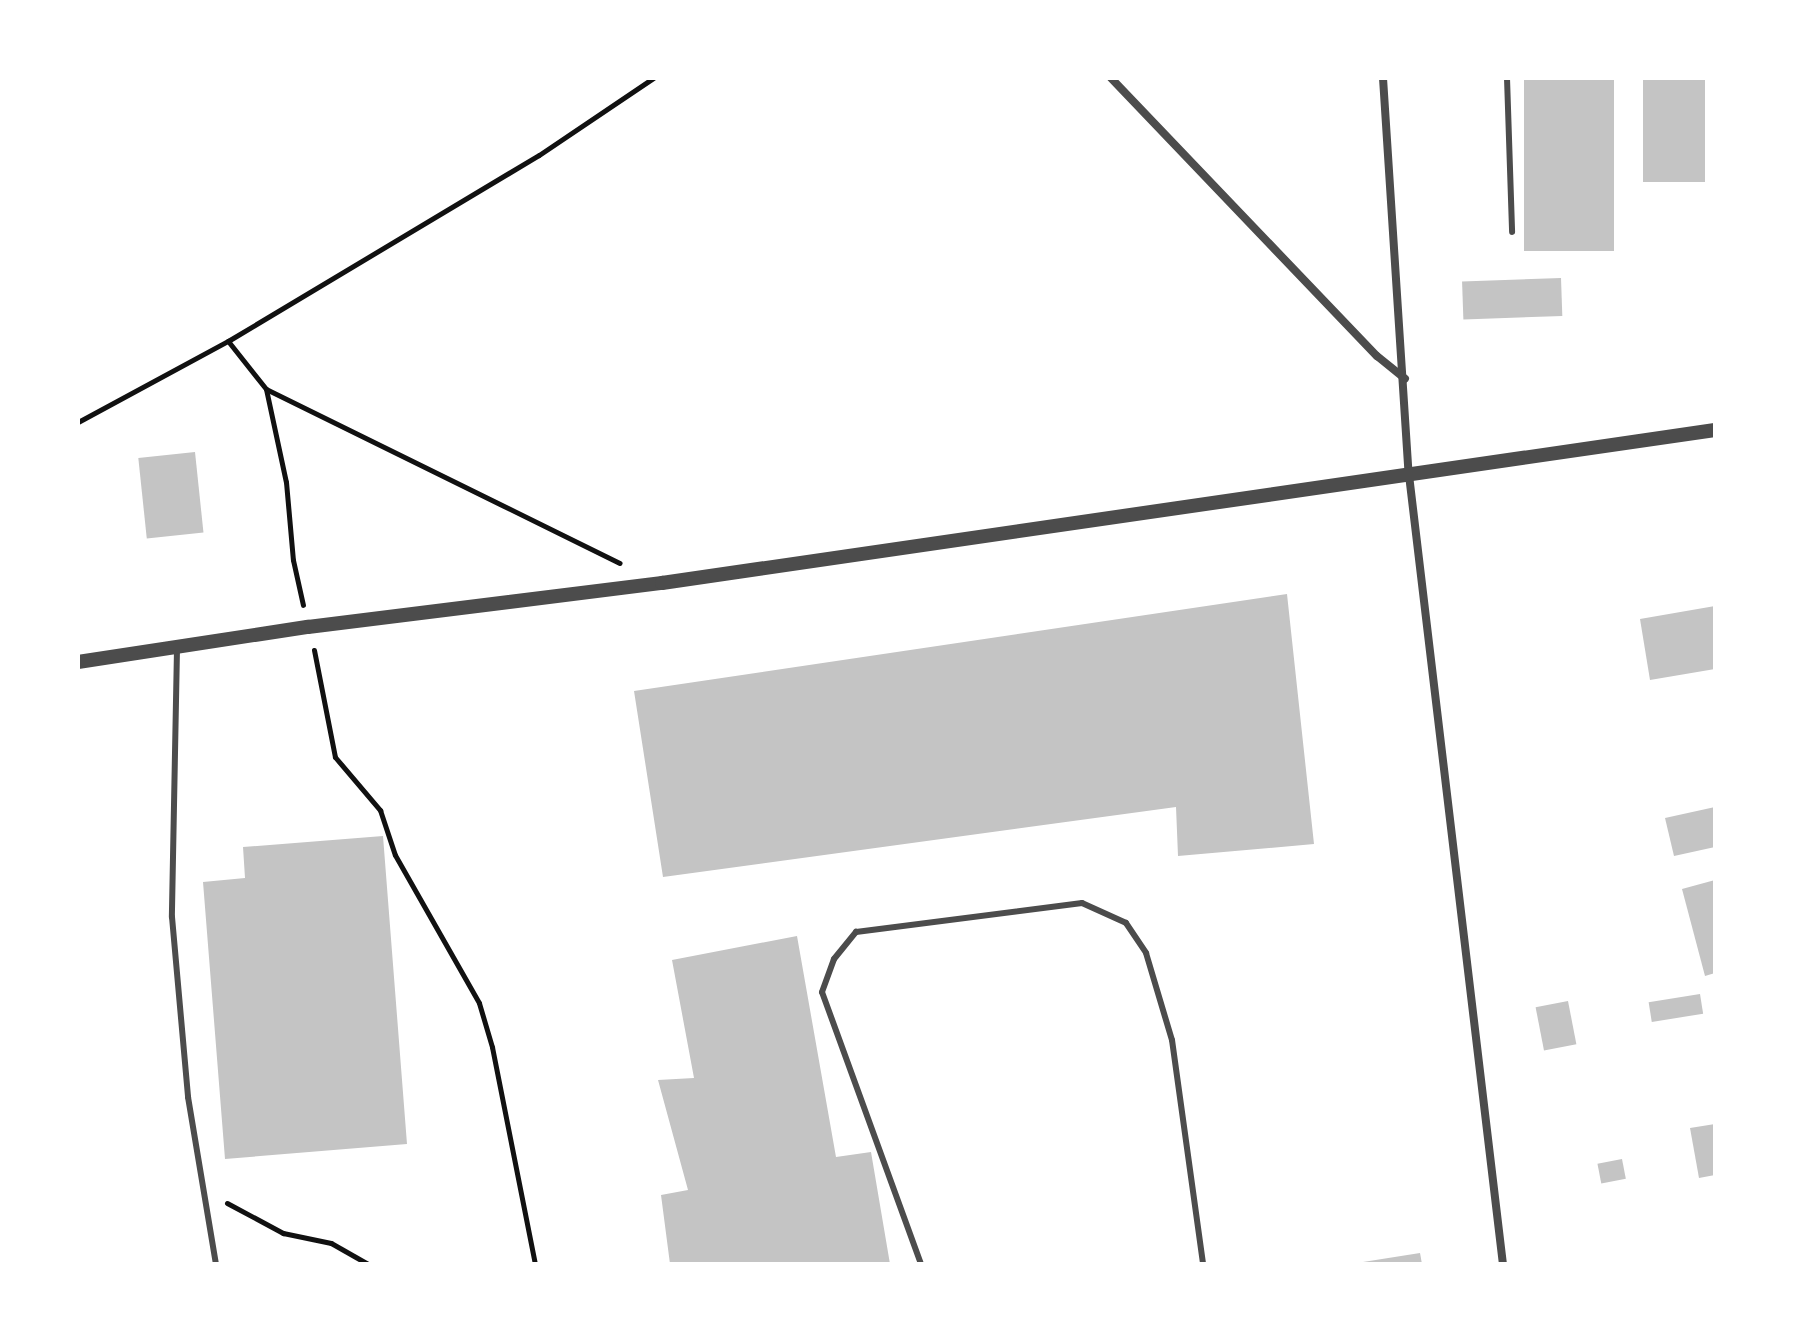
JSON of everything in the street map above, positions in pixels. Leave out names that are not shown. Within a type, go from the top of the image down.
[{"type":"street","points":[[1111,78],[1377,356],[1405,379]]},
{"type":"street","points":[[1383,78],[1409,475],[1503,1264]]},
{"type":"street","points":[[78,662],[308,627],[662,583],[1715,430]]},
{"type":"lane","points":[[1507,78],[1512,232]]},
{"type":"lane","points":[[177,645],[172,917],[188,1097],[216,1264]]},
{"type":"lane","points":[[921,1264],[822,992],[834,959],[856,932],[1082,903],[1126,923],[1146,953],[1172,1040],[1203,1264]]},
{"type":"path","points":[[78,422],[228,341],[539,155],[653,78]]},
{"type":"path","points":[[228,341],[266,389],[662,583]]},
{"type":"path","points":[[266,389],[286,482],[293,560],[325,693],[335,757],[380,810],[395,855],[479,1003],[492,1047],[535,1264]]},
{"type":"path","points":[[204,1191],[283,1233],[331,1243],[368,1264]]},
{"type":"building","points":[[1524,78],[1614,78],[1614,251],[1524,251]]},
{"type":"building","points":[[1643,78],[1705,78],[1705,182],[1643,182]]},
{"type":"building","points":[[1561,278],[1562,316],[1463,319],[1462,281]]},
{"type":"building","points":[[195,452],[203,533],[147,539],[138,458]]},
{"type":"building","points":[[1287,594],[1314,844],[1178,856],[1176,807],[663,877],[634,691]]},
{"type":"building","points":[[1715,606],[1715,669],[1650,680],[1640,619]]},
{"type":"building","points":[[1715,807],[1715,847],[1674,856],[1665,818]]},
{"type":"building","points":[[383,836],[407,1144],[225,1159],[203,882],[245,878],[243,847]]},
{"type":"building","points":[[1715,880],[1715,973],[1705,976],[1682,889]]},
{"type":"building","points":[[797,936],[836,1157],[871,1152],[890,1264],[670,1264],[661,1195],[688,1190],[658,1080],[694,1078],[672,960]]},
{"type":"building","points":[[1700,994],[1703,1014],[1652,1022],[1649,1002]]},
{"type":"building","points":[[1568,1001],[1576,1044],[1544,1050],[1536,1007]]},
{"type":"building","points":[[1715,1124],[1715,1175],[1699,1178],[1690,1128]]},
{"type":"building","points":[[1622,1159],[1626,1179],[1601,1183],[1597,1164]]},
{"type":"building","points":[[1420,1253],[1422,1264],[1363,1264],[1363,1262]]}]
